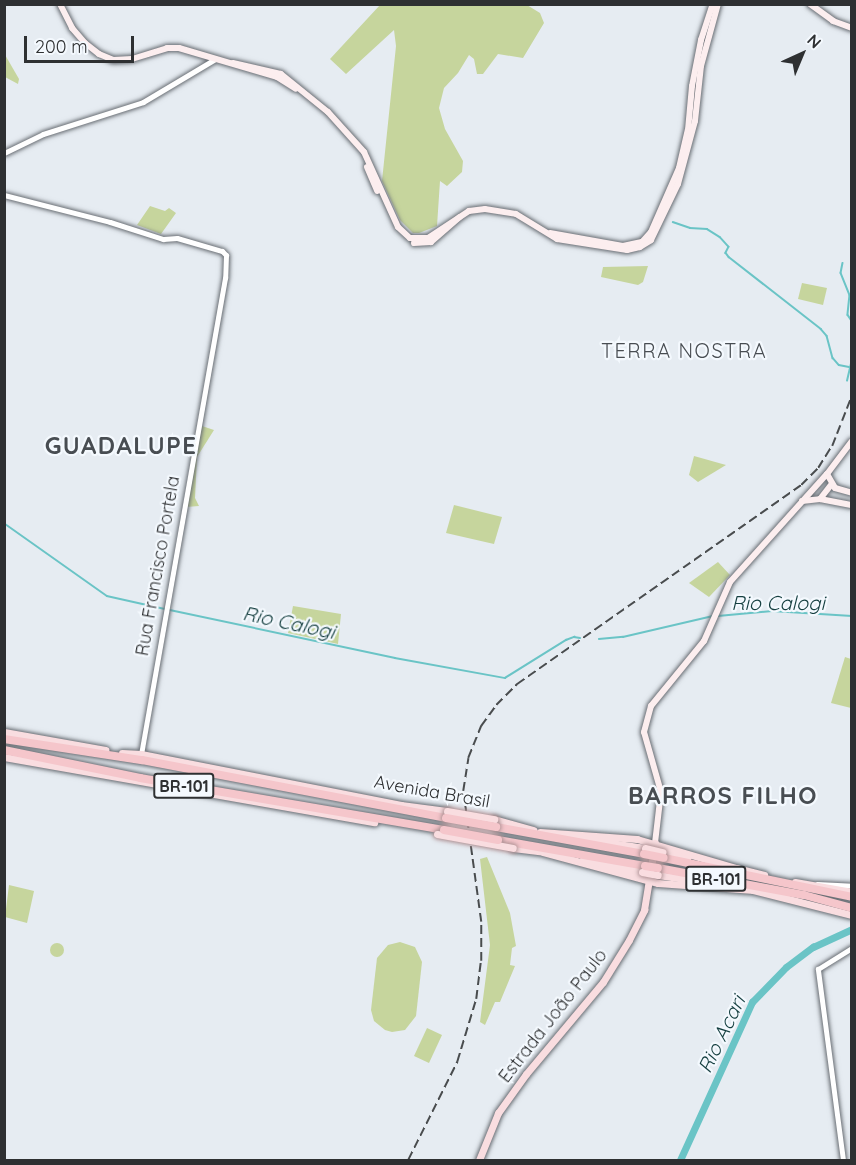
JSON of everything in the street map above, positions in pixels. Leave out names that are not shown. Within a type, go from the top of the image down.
[{"type":"highway","name":"Avenida Brasil","points":[[4,739],[142,760],[355,801],[495,823],[664,855],[852,897]]},
{"type":"highway","name":"Avenida Brasil","points":[[4,750],[440,832],[498,840],[658,872],[804,895],[852,908]]},
{"type":"main road","points":[[60,4],[72,28],[85,43],[99,54],[113,60],[132,59],[172,47],[277,72],[313,98],[360,147],[398,227],[414,239],[428,238],[461,215],[476,209],[508,212],[543,232],[627,250],[647,244],[674,196],[693,132],[701,66],[718,4]]},
{"type":"main road","points":[[603,245],[627,246],[644,241],[654,228],[669,195],[688,130],[697,64],[705,24],[713,4]]},
{"type":"main road","points":[[810,4],[833,21],[852,28]]},
{"type":"main road","name":"Estrada João Paulo","points":[[479,1161],[490,1129],[502,1106],[612,970],[642,917],[656,843],[661,792],[645,739],[646,718],[655,699],[699,648],[735,575],[827,474],[852,441]]},
{"type":"main road","points":[[827,474],[831,485],[852,493]]},
{"type":"main road","points":[[817,485],[820,499]]},
{"type":"main road","points":[[820,499],[831,485]]},
{"type":"main road","points":[[802,501],[820,499],[852,505]]},
{"type":"main road","name":"Avenida Brasil","points":[[4,732],[125,754],[141,753],[446,814]]},
{"type":"main road","name":"Avenida Brasil","points":[[4,757],[324,814],[440,832],[513,849],[643,869]]},
{"type":"main road","points":[[310,787],[355,801]]},
{"type":"main road","points":[[324,814],[364,816]]},
{"type":"main road","name":"Avenida Brasil","points":[[495,823],[644,851]]},
{"type":"main road","points":[[539,832],[620,837],[656,843],[740,869]]},
{"type":"main road","points":[[543,852],[650,882],[754,890]]},
{"type":"main road","name":"Avenida Brasil","points":[[664,855],[852,892]]},
{"type":"main road","name":"Avenida Brasil","points":[[658,872],[754,890],[852,915]]},
{"type":"street","points":[[4,153],[43,134],[143,102],[216,58]]},
{"type":"street","name":"Rua Francisco Portela","points":[[4,195],[110,222],[163,239],[177,238],[222,251],[227,259],[141,753]]},
{"type":"street","points":[[814,885],[852,886]]},
{"type":"street","points":[[843,1161],[818,969],[852,948]]},
{"type":"green space","points":[[380,5],[527,5],[540,13],[544,23],[523,58],[498,54],[483,74],[477,74],[474,59],[469,55],[458,73],[444,88],[439,108],[445,129],[463,161],[462,172],[447,186],[440,181],[437,226],[419,233],[413,233],[400,220],[382,181],[396,46],[394,30],[346,74],[330,59]]},
{"type":"green space","points":[[4,53],[19,79],[18,84],[5,77]]},
{"type":"green space","points":[[150,206],[165,211],[169,208],[176,213],[161,234],[137,225]]},
{"type":"green space","points":[[648,266],[643,282],[638,285],[601,277],[603,267]]},
{"type":"green space","points":[[802,283],[827,288],[823,305],[798,299]]},
{"type":"green space","points":[[199,425],[214,430],[197,457],[195,498],[199,506],[186,507]]},
{"type":"green space","points":[[694,456],[726,465],[698,482],[689,475]]},
{"type":"green space","points":[[454,505],[502,517],[494,544],[446,533]]},
{"type":"green space","points":[[718,562],[730,575],[709,597],[689,583]]},
{"type":"green space","points":[[293,606],[341,614],[338,644],[288,633]]},
{"type":"green space","points":[[845,657],[851,659],[851,708],[831,703]]},
{"type":"green space","points":[[487,857],[510,913],[516,946],[512,948],[510,965],[515,966],[500,1002],[495,1002],[485,1025],[480,1022],[490,945],[480,859]]},
{"type":"green space","points":[[9,885],[34,891],[27,923],[5,917]]},
{"type":"green space","points":[[400,942],[415,947],[422,962],[416,1016],[405,1030],[392,1032],[385,1030],[374,1021],[371,1010],[377,958],[388,945]]},
{"type":"green space","points":[[54,943],[60,943],[64,950],[60,957],[54,957],[50,953],[50,947]]},
{"type":"green space","points":[[427,1028],[442,1035],[429,1063],[414,1056]]},
{"type":"waterway","points":[[673,222],[690,228],[707,229],[720,237],[729,247],[726,253],[729,257],[821,329],[827,336],[833,358],[839,365],[849,367]]},
{"type":"waterway","points":[[843,263],[841,273],[850,295],[848,315],[852,321]]},
{"type":"waterway","points":[[847,381],[852,359]]},
{"type":"waterway","name":"Rio Calogi","points":[[4,523],[107,596],[165,609]]},
{"type":"waterway","name":"Rio Calogi","points":[[170,610],[395,658],[505,678],[566,640],[574,637],[580,638]]},
{"type":"waterway","name":"Rio Calogi","points":[[718,616],[772,611],[852,616]]},
{"type":"waterway","name":"Rio Calogi","points":[[599,639],[623,637],[713,616]]},
{"type":"waterway","name":"Rio Acari","points":[[680,1160],[752,1002],[786,967],[813,947],[852,929]]},
{"type":"railway","points":[[408,1160],[457,1062],[476,999],[481,961],[481,922],[463,791],[468,758],[481,726],[496,705],[517,684],[801,485],[818,468],[832,446],[852,395]]},
{"type":"district","name":"TERRA NOSTRA","points":[[684,350]]},
{"type":"district","name":"GUADALUPE","points":[[121,446]]},
{"type":"district","name":"BARROS FILHO","points":[[723,796]]}]
